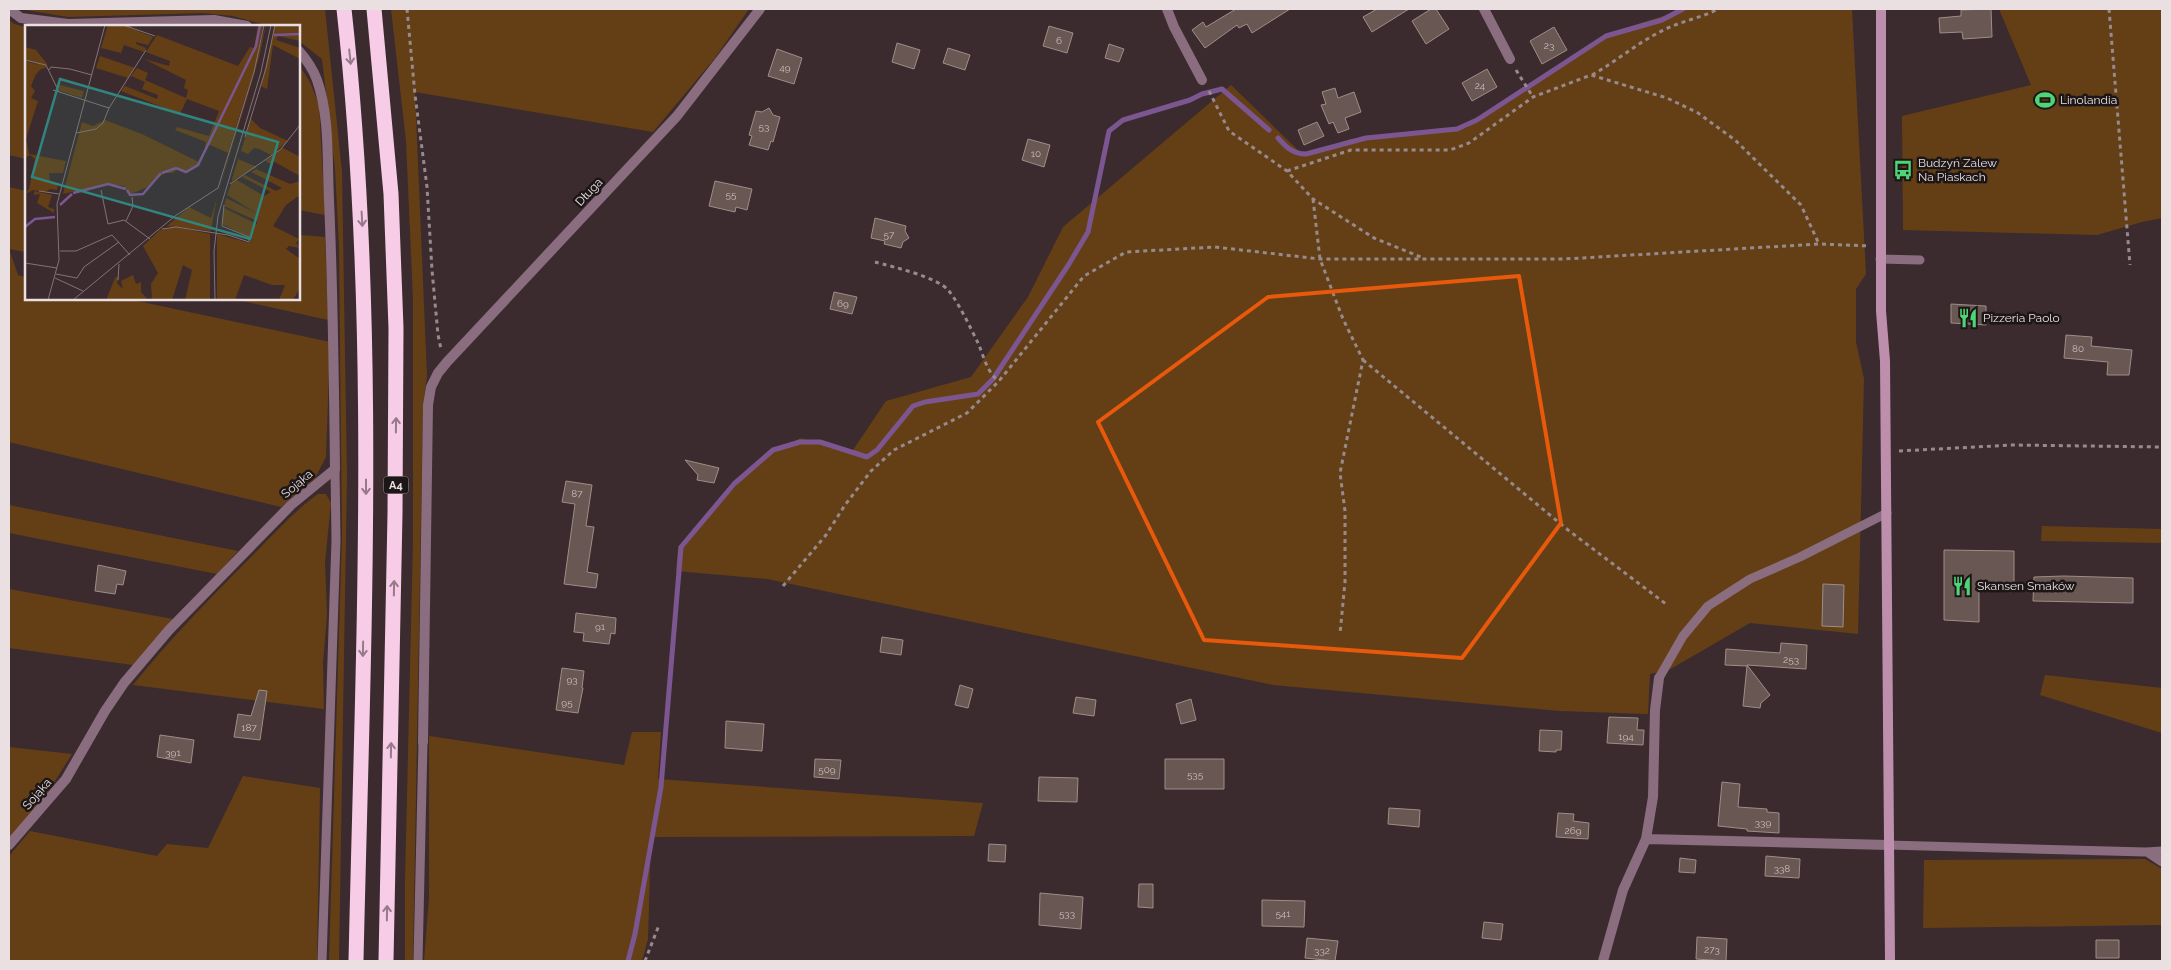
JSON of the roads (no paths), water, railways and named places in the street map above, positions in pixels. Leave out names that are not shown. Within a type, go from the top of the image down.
[{"type":"highway","name":"A4","points":[[344,9],[356,127],[360,192],[366,415],[356,961]]},
{"type":"highway","name":"A4","points":[[374,9],[391,194],[396,337],[395,524],[386,961]]},
{"type":"main road","points":[[1881,9],[1880,259],[1881,310],[1885,353],[1890,961]]},
{"type":"street","points":[[9,9],[21,18],[68,24],[214,20],[242,25]]},
{"type":"street","name":"Długa","points":[[422,742],[427,442],[431,387],[447,362],[677,116],[760,9]]},
{"type":"street","points":[[1167,9],[1174,27],[1202,80]]},
{"type":"street","points":[[1484,9],[1510,59]]},
{"type":"street","points":[[300,52],[308,61],[317,78],[322,99],[326,138],[333,291],[335,469]]},
{"type":"street","name":"Sojąka","points":[[9,845],[66,779],[114,697],[169,630],[291,505],[335,469]]},
{"type":"street","points":[[1603,961],[1623,890],[1646,839],[1652,797],[1655,710],[1659,678]]},
{"type":"street","points":[[1646,839],[1888,846]]},
{"type":"lane","points":[[1880,259],[1920,260]]},
{"type":"lane","points":[[322,961],[336,540],[335,469]]},
{"type":"lane","points":[[1659,678],[1683,636],[1708,606],[1750,579],[1800,557],[1887,513]]},
{"type":"lane","points":[[418,961],[422,742]]},
{"type":"lane","points":[[1888,846],[2146,852],[2162,850]]},
{"type":"lane","points":[[2146,852],[2162,862]]},
{"type":"waterway","points":[[1278,138],[1290,149],[1297,153],[1306,154],[1366,138],[1457,129],[1477,120],[1606,36],[1662,20],[1683,9]]},
{"type":"waterway","points":[[995,376],[1088,232],[1109,131],[1123,120],[1222,89],[1269,130]]},
{"type":"waterway","points":[[628,961],[635,934],[661,787],[681,547],[734,484],[773,450],[800,442],[820,442],[867,457],[877,450],[913,406],[925,402],[978,394],[993,379]]},
{"type":"place","name":"Linolandia","points":[[2045,100]]},
{"type":"place","name":"Budzyń Zalew Na Piaskach","points":[[1903,170]]},
{"type":"place","name":"Pizzeria Paolo","points":[[1968,318]]},
{"type":"place","name":"Skansen Smaków","points":[[1962,586]]}]
